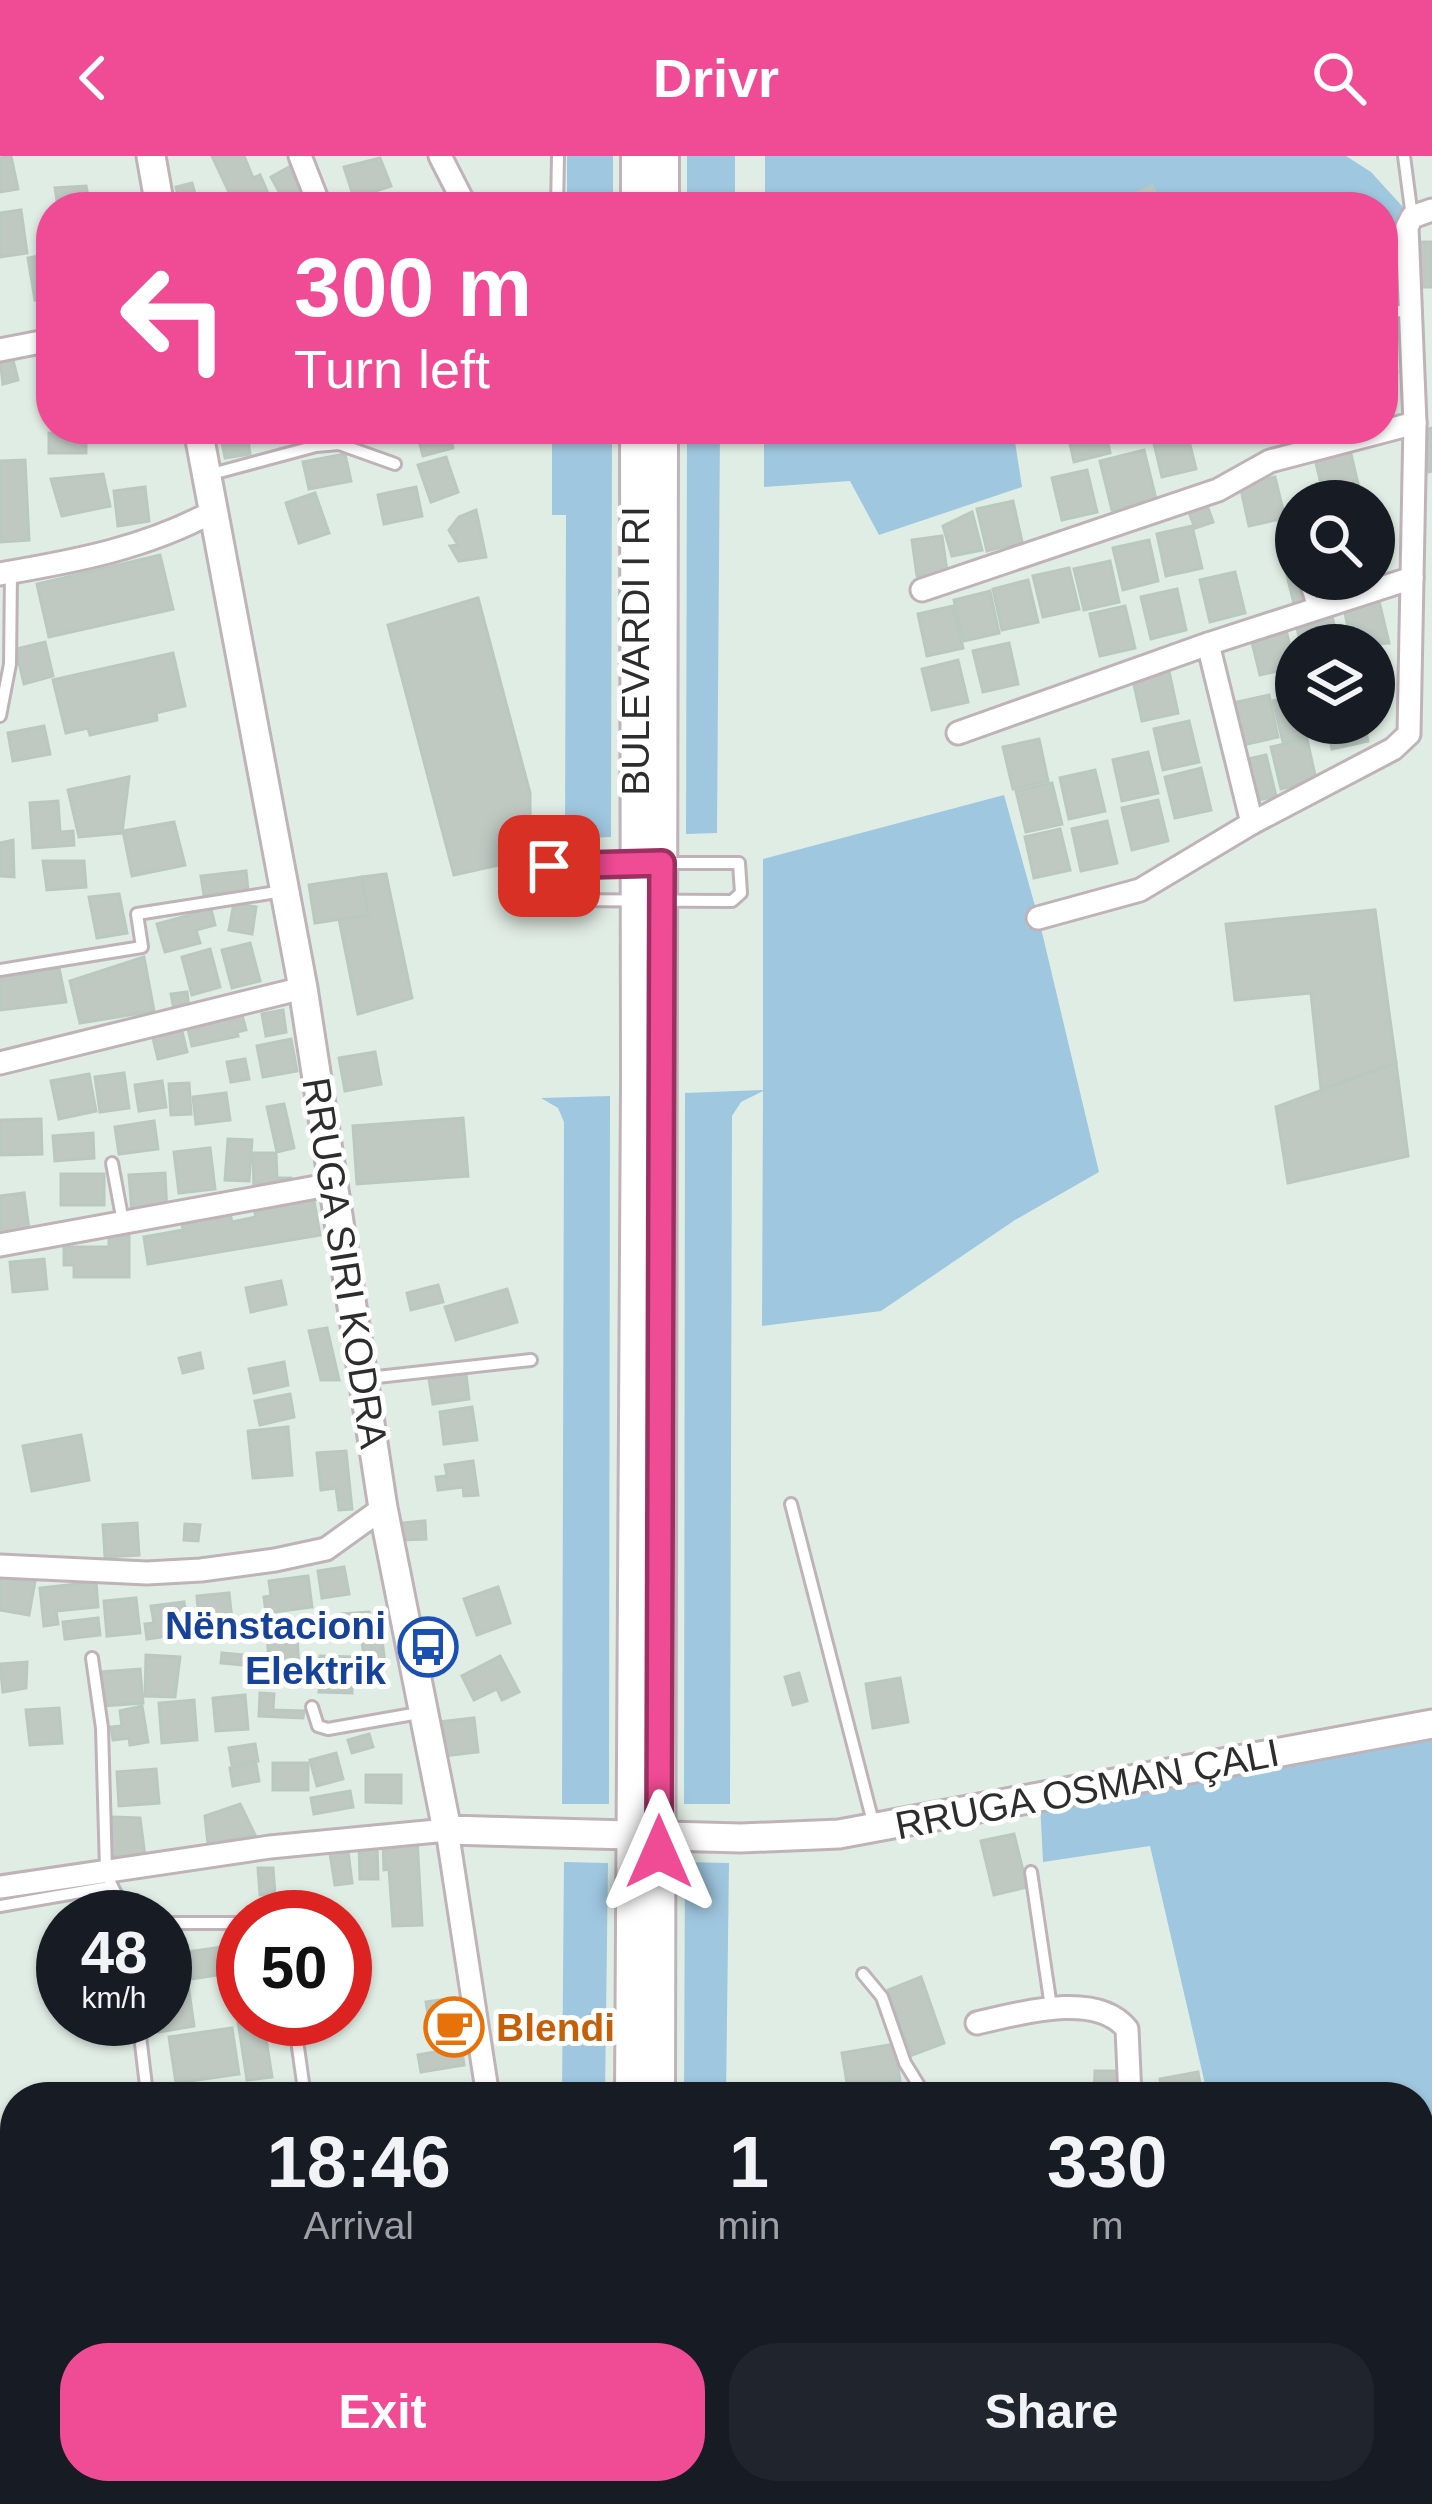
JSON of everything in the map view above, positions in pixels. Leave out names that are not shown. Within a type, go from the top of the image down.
[{"type":"main road","points":[[637,156],[637,192]]},
{"type":"main road","points":[[663,156],[663,192]]},
{"type":"main road","name":"BULEVARDI I RI","points":[[632,2082],[645,1835],[648,901],[636,444]]},
{"type":"main road","name":"BULEVARDI I RI","points":[[648,863],[662,444]]},
{"type":"main road","name":"BULEVARDI I RI","points":[[645,1835],[657,2082]]},
{"type":"street","points":[[151,156],[157,192]]},
{"type":"street","points":[[300,156],[314,192]]},
{"type":"street","points":[[440,156],[458,192]]},
{"type":"street","points":[[1038,918],[1140,890],[1252,823],[1393,749],[1409,734],[1420,410],[1407,227],[1422,213]]},
{"type":"street","points":[[0,350],[36,343]]},
{"type":"street","name":"RRUGA SIRI KODRA","points":[[202,444],[303,988],[382,1508],[446,1830],[486,2082]]},
{"type":"street","points":[[922,590],[1218,490],[1270,461],[1320,444]]},
{"type":"street","points":[[5,573],[143,544],[214,511]]},
{"type":"street","points":[[958,733],[1412,578]]},
{"type":"street","points":[[1208,644],[1252,823]]},
{"type":"street","points":[[0,1064],[303,988]]},
{"type":"street","points":[[0,1245],[333,1184]]},
{"type":"street","points":[[0,1566],[147,1573],[275,1560],[326,1549],[382,1508]]},
{"type":"street","name":"RRUGA OSMAN ÇALI","points":[[446,1830],[741,1838],[875,1828],[1432,1724]]},
{"type":"street","points":[[0,1887],[108,1878],[352,1838],[446,1830]]},
{"type":"street","points":[[977,2023],[1051,2007],[1089,2011],[1120,2021],[1127,2029],[1129,2082]]},
{"type":"lane","points":[[557,192],[558,156]]},
{"type":"lane","points":[[1403,156],[1422,213]]},
{"type":"lane","points":[[1398,311],[1413,309]]},
{"type":"lane","points":[[207,475],[316,446],[358,448],[395,464]]},
{"type":"lane","points":[[0,716],[10,664],[5,573]]},
{"type":"lane","points":[[1311,600],[1314,608]]},
{"type":"lane","points":[[554,863],[739,863],[742,867],[741,893],[732,902],[648,901],[550,900],[546,872],[554,863]]},
{"type":"lane","points":[[0,970],[142,947],[137,914],[286,890]]},
{"type":"lane","points":[[112,1163],[122,1222]]},
{"type":"lane","points":[[362,1378],[531,1360]]},
{"type":"lane","points":[[791,1504],[875,1828]]},
{"type":"lane","points":[[92,1658],[102,1728],[108,1878],[115,1890]]},
{"type":"lane","points":[[312,1707],[318,1726],[328,1729],[423,1713]]},
{"type":"lane","points":[[1030,1872],[1051,2007]]},
{"type":"lane","points":[[0,1906],[108,1878]]},
{"type":"lane","points":[[863,1974],[882,1997],[917,2082]]},
{"type":"lane","points":[[141,2046],[146,2082]]},
{"type":"lane","points":[[298,2046],[303,2082]]},
{"type":"shaded area","points":[[567,156],[613,156],[613,192],[567,192]]},
{"type":"shaded area","points":[[687,156],[735,156],[735,192],[687,192]]},
{"type":"shaded area","points":[[765,156],[1346,156],[1371,172],[1389,192],[765,192]]},
{"type":"shaded area","points":[[1398,202],[1412,217],[1413,309],[1398,311]]},
{"type":"shaded area","points":[[552,444],[612,444],[611,837],[565,839],[566,515],[552,515]]},
{"type":"shaded area","points":[[687,444],[720,444],[717,833],[686,834]]},
{"type":"shaded area","points":[[764,444],[1015,444],[1022,487],[879,535],[850,481],[764,487]]},
{"type":"shaded area","points":[[1004,795],[1099,1172],[1015,1220],[881,1311],[762,1326],[763,1091],[741,1102],[732,1116],[730,1804],[684,1804],[685,1093],[763,1090],[763,859]]},
{"type":"shaded area","points":[[610,1096],[609,1804],[562,1804],[564,1122],[558,1108],[541,1098]]},
{"type":"shaded area","points":[[1432,1724],[1432,2082],[1205,2082],[1150,1846],[1043,1862],[1040,1802]]},
{"type":"shaded area","points":[[564,1862],[608,1863],[605,2082],[562,2082]]},
{"type":"shaded area","points":[[685,1862],[729,1863],[726,2082],[684,2082]]},
{"type":"building","points":[[11,156],[18,189],[0,192],[0,158]]},
{"type":"building","points":[[212,156],[244,156],[253,178],[260,175],[267,191],[229,192]]},
{"type":"building","points":[[380,158],[391,186],[352,192],[344,167]]},
{"type":"building","points":[[289,167],[303,192],[279,192],[271,177]]},
{"type":"building","points":[[192,183],[194,192],[177,192],[176,187]]},
{"type":"building","points":[[86,186],[87,192],[56,192],[55,188]]},
{"type":"building","points":[[21,210],[27,253],[0,257],[0,213]]},
{"type":"building","points":[[1413,242],[1432,242],[1432,287],[1413,287]]},
{"type":"building","points":[[36,257],[35,300],[28,258]]},
{"type":"building","points":[[12,356],[18,380],[3,384],[0,359]]},
{"type":"building","points":[[1432,428],[1432,471],[1429,472],[1419,431]]},
{"type":"building","points":[[49,444],[86,444],[86,453],[49,453]]},
{"type":"building","points":[[222,444],[249,444],[250,454],[225,458]]},
{"type":"building","points":[[420,444],[452,444],[453,448],[423,456]]},
{"type":"building","points":[[1070,444],[1108,444],[1110,453],[1074,462]]},
{"type":"building","points":[[1154,444],[1190,444],[1196,469],[1162,477]]},
{"type":"building","points":[[1144,450],[1156,499],[1112,510],[1100,461]]},
{"type":"building","points":[[1350,450],[1357,480],[1320,480],[1315,459]]},
{"type":"building","points":[[345,454],[351,481],[309,489],[303,462]]},
{"type":"building","points":[[446,457],[458,492],[431,502],[418,465]]},
{"type":"building","points":[[25,460],[29,540],[0,542],[0,461]]},
{"type":"building","points":[[1087,470],[1097,512],[1062,520],[1052,478]]},
{"type":"building","points":[[103,474],[110,506],[62,516],[51,479]]},
{"type":"building","points":[[1275,477],[1275,520],[1249,526],[1240,485]]},
{"type":"building","points":[[145,487],[149,521],[118,526],[114,491]]},
{"type":"building","points":[[416,487],[422,516],[384,524],[378,495]]},
{"type":"building","points":[[315,493],[329,533],[299,543],[286,503]]},
{"type":"building","points":[[1205,500],[1213,522],[1195,528],[1187,507]]},
{"type":"building","points":[[1013,501],[1022,542],[987,551],[977,509]]},
{"type":"building","points":[[476,510],[486,557],[459,561],[450,546],[458,545],[449,530],[459,517]]},
{"type":"building","points":[[972,512],[982,550],[952,556],[943,526]]},
{"type":"building","points":[[1192,526],[1202,568],[1166,576],[1157,534]]},
{"type":"building","points":[[942,536],[947,572],[917,576],[912,540]]},
{"type":"building","points":[[1149,540],[1158,581],[1123,590],[1113,548]]},
{"type":"building","points":[[160,555],[173,609],[49,637],[37,584]]},
{"type":"building","points":[[1110,561],[1119,602],[1084,610],[1074,569]]},
{"type":"building","points":[[1069,568],[1079,609],[1043,617],[1033,576]]},
{"type":"building","points":[[1235,572],[1245,613],[1210,622],[1200,580]]},
{"type":"building","points":[[1028,580],[1038,622],[1002,630],[993,589]]},
{"type":"building","points":[[1177,589],[1186,630],[1151,639],[1141,597]]},
{"type":"building","points":[[990,591],[999,633],[964,641],[954,600]]},
{"type":"building","points":[[478,598],[530,793],[530,858],[454,875],[388,625]]},
{"type":"building","points":[[1293,600],[1331,600],[1295,608]]},
{"type":"building","points":[[1379,601],[1384,624],[1347,624],[1344,609]]},
{"type":"building","points":[[953,606],[963,648],[927,656],[918,614]]},
{"type":"building","points":[[1125,606],[1135,648],[1100,656],[1090,614]]},
{"type":"building","points":[[1332,616],[1334,624],[1296,624]]},
{"type":"building","points":[[1275,628],[1275,672],[1260,675],[1250,634]]},
{"type":"building","points":[[45,642],[53,676],[24,684],[16,649]]},
{"type":"building","points":[[1009,643],[1018,684],[983,692],[973,651]]},
{"type":"building","points":[[173,653],[185,706],[156,713],[157,720],[90,735],[88,728],[66,733],[53,680]]},
{"type":"building","points":[[958,660],[968,702],[932,710],[922,669]]},
{"type":"building","points":[[1169,671],[1178,713],[1142,721],[1133,680]]},
{"type":"building","points":[[1269,695],[1275,738],[1243,745],[1233,703]]},
{"type":"building","points":[[1189,721],[1199,762],[1163,770],[1154,729]]},
{"type":"building","points":[[44,726],[50,754],[13,761],[8,733]]},
{"type":"building","points":[[1039,739],[1048,781],[1013,789],[1003,747]]},
{"type":"building","points":[[1308,744],[1316,780],[1281,789],[1271,747]]},
{"type":"building","points":[[1148,752],[1158,793],[1122,801],[1113,760]]},
{"type":"building","points":[[1266,755],[1276,796],[1240,804],[1230,763]]},
{"type":"building","points":[[1201,768],[1211,810],[1175,818],[1165,777]]},
{"type":"building","points":[[1095,770],[1105,811],[1069,819],[1060,778]]},
{"type":"building","points":[[129,777],[122,833],[79,837],[68,790]]},
{"type":"building","points":[[1052,783],[1062,824],[1026,832],[1016,791]]},
{"type":"building","points":[[1158,800],[1168,841],[1132,850],[1122,808]]},
{"type":"building","points":[[58,801],[60,832],[73,831],[74,845],[33,848],[30,803]]},
{"type":"building","points":[[1107,821],[1117,863],[1081,871],[1072,829]]},
{"type":"building","points":[[174,822],[185,865],[132,876],[123,831]]},
{"type":"building","points":[[1060,829],[1070,870],[1034,878],[1025,837]]},
{"type":"building","points":[[13,840],[14,877],[0,876],[0,843]]},
{"type":"building","points":[[43,861],[84,861],[86,887],[47,890]]},
{"type":"building","points":[[246,871],[248,890],[204,895],[201,876]]},
{"type":"building","points":[[386,874],[412,998],[358,1014],[339,919],[368,915],[362,877]]},
{"type":"building","points":[[362,877],[368,915],[315,923],[309,885]]},
{"type":"building","points":[[119,894],[127,933],[97,938],[89,897]]},
{"type":"building","points":[[234,903],[256,907],[252,934],[229,930]]},
{"type":"building","points":[[211,909],[215,925],[196,930],[200,943],[165,952],[157,924]]},
{"type":"building","points":[[1375,910],[1396,1063],[1321,1089],[1311,993],[1235,1000],[1226,924]]},
{"type":"building","points":[[250,943],[260,981],[232,988],[222,950]]},
{"type":"building","points":[[210,949],[220,987],[192,995],[182,957]]},
{"type":"building","points":[[144,957],[154,1011],[80,1023],[70,981]]},
{"type":"building","points":[[59,968],[66,1002],[0,1010],[0,977]]},
{"type":"building","points":[[187,992],[189,1008],[174,1010],[171,994]]},
{"type":"building","points":[[283,1010],[286,1032],[266,1036],[262,1014]]},
{"type":"building","points":[[230,1011],[232,1018],[242,1015],[246,1030],[192,1046],[186,1020]]},
{"type":"building","points":[[179,1019],[187,1052],[158,1059],[150,1026]]},
{"type":"building","points":[[291,1039],[297,1071],[263,1077],[257,1046]]},
{"type":"building","points":[[375,1052],[381,1084],[345,1091],[339,1058]]},
{"type":"building","points":[[245,1059],[249,1079],[231,1082],[227,1062]]},
{"type":"building","points":[[1396,1063],[1408,1156],[1288,1183],[1276,1107]]},
{"type":"building","points":[[124,1073],[129,1108],[100,1112],[95,1077]]},
{"type":"building","points":[[89,1074],[96,1111],[59,1119],[51,1081]]},
{"type":"building","points":[[162,1081],[166,1107],[139,1111],[135,1085]]},
{"type":"building","points":[[189,1083],[191,1114],[171,1115],[169,1084]]},
{"type":"building","points":[[226,1093],[230,1120],[196,1124],[193,1097]]},
{"type":"building","points":[[284,1104],[294,1148],[277,1152],[267,1107]]},
{"type":"building","points":[[463,1118],[468,1176],[357,1184],[353,1126]]},
{"type":"building","points":[[41,1119],[42,1154],[0,1155],[0,1120]]},
{"type":"building","points":[[154,1121],[158,1149],[119,1154],[115,1127]]},
{"type":"building","points":[[93,1133],[94,1158],[55,1161],[53,1136]]},
{"type":"building","points":[[228,1139],[252,1140],[249,1181],[225,1180]]},
{"type":"building","points":[[210,1148],[215,1189],[179,1193],[174,1152]]},
{"type":"building","points":[[253,1153],[276,1153],[277,1178],[291,1178],[291,1191],[254,1192]]},
{"type":"building","points":[[165,1173],[167,1212],[132,1214],[129,1175]]},
{"type":"building","points":[[61,1174],[104,1174],[104,1205],[61,1205]]},
{"type":"building","points":[[24,1193],[29,1229],[0,1234],[0,1196]]},
{"type":"building","points":[[313,1195],[320,1235],[148,1264],[144,1237],[183,1230],[181,1218],[229,1210],[232,1222],[256,1217],[253,1205]]},
{"type":"building","points":[[109,1236],[129,1236],[129,1277],[74,1277],[74,1265],[64,1265],[64,1247],[109,1247]]},
{"type":"building","points":[[44,1259],[47,1289],[13,1292],[10,1262]]},
{"type":"building","points":[[281,1281],[286,1304],[251,1312],[246,1288]]},
{"type":"building","points":[[438,1285],[443,1302],[411,1310],[407,1293]]},
{"type":"building","points":[[507,1289],[517,1322],[456,1340],[445,1307]]},
{"type":"building","points":[[327,1328],[339,1380],[321,1380],[309,1331]]},
{"type":"building","points":[[200,1353],[203,1368],[183,1373],[179,1358]]},
{"type":"building","points":[[284,1362],[288,1385],[254,1393],[249,1369]]},
{"type":"building","points":[[466,1374],[469,1399],[433,1404],[429,1379]]},
{"type":"building","points":[[290,1394],[294,1417],[260,1425],[255,1401]]},
{"type":"building","points":[[472,1407],[477,1440],[444,1444],[440,1412]]},
{"type":"building","points":[[288,1427],[292,1475],[253,1478],[248,1431]]},
{"type":"building","points":[[81,1435],[89,1480],[32,1491],[23,1446]]},
{"type":"building","points":[[346,1451],[352,1509],[339,1510],[336,1488],[321,1490],[317,1453]]},
{"type":"building","points":[[473,1461],[478,1495],[464,1496],[463,1487],[438,1490],[436,1477],[447,1476],[445,1465]]},
{"type":"building","points":[[425,1521],[426,1539],[404,1540],[402,1523]]},
{"type":"building","points":[[137,1523],[139,1555],[105,1557],[103,1525]]},
{"type":"building","points":[[185,1524],[200,1525],[198,1541],[184,1540]]},
{"type":"building","points":[[344,1567],[349,1594],[322,1598],[318,1571]]},
{"type":"building","points":[[0,1575],[35,1581],[29,1615],[0,1610]]},
{"type":"building","points":[[308,1576],[312,1607],[266,1613],[269,1581]]},
{"type":"building","points":[[96,1582],[98,1607],[56,1611],[58,1624],[44,1626],[40,1588]]},
{"type":"building","points":[[498,1587],[510,1623],[477,1635],[464,1599]]},
{"type":"building","points":[[229,1593],[233,1628],[200,1632],[197,1596]]},
{"type":"building","points":[[136,1598],[140,1633],[107,1636],[104,1601]]},
{"type":"building","points":[[184,1602],[189,1633],[147,1639],[145,1624],[154,1623],[151,1606]]},
{"type":"building","points":[[369,1612],[370,1623],[343,1625],[342,1614]]},
{"type":"building","points":[[98,1618],[100,1635],[65,1639],[63,1622]]},
{"type":"building","points":[[381,1631],[385,1664],[365,1666],[361,1633]]},
{"type":"building","points":[[297,1635],[299,1670],[270,1671],[267,1637]]},
{"type":"building","points":[[222,1653],[255,1656],[254,1666],[221,1663]]},
{"type":"building","points":[[146,1655],[180,1657],[175,1697],[145,1696]]},
{"type":"building","points":[[320,1656],[353,1657],[352,1693],[319,1692]]},
{"type":"building","points":[[500,1656],[519,1692],[502,1700],[497,1689],[474,1700],[462,1676]]},
{"type":"building","points":[[27,1662],[26,1688],[3,1692],[0,1664]]},
{"type":"building","points":[[140,1669],[143,1703],[103,1706],[101,1672]]},
{"type":"building","points":[[799,1673],[807,1701],[793,1705],[785,1677]]},
{"type":"building","points":[[900,1678],[908,1722],[873,1728],[866,1684]]},
{"type":"building","points":[[260,1693],[274,1694],[273,1710],[304,1711],[303,1718],[259,1716]]},
{"type":"building","points":[[245,1695],[248,1729],[216,1731],[213,1698]]},
{"type":"building","points":[[194,1700],[197,1740],[162,1743],[159,1703]]},
{"type":"building","points":[[142,1706],[148,1742],[130,1745],[129,1738],[113,1740],[111,1727],[122,1726],[120,1711]]},
{"type":"building","points":[[59,1708],[62,1743],[30,1745],[26,1710]]},
{"type":"building","points":[[474,1718],[478,1752],[442,1756],[438,1722]]},
{"type":"building","points":[[369,1734],[373,1747],[352,1753],[348,1740]]},
{"type":"building","points":[[255,1744],[258,1761],[232,1765],[229,1748]]},
{"type":"building","points":[[336,1753],[343,1779],[317,1786],[310,1760]]},
{"type":"building","points":[[273,1763],[308,1763],[308,1790],[273,1790]]},
{"type":"building","points":[[256,1764],[259,1781],[233,1786],[230,1768]]},
{"type":"building","points":[[156,1769],[159,1803],[119,1806],[117,1772]]},
{"type":"building","points":[[366,1775],[401,1775],[401,1803],[366,1802]]},
{"type":"building","points":[[350,1791],[353,1807],[314,1814],[311,1798]]},
{"type":"building","points":[[240,1804],[255,1835],[208,1844],[205,1816]]},
{"type":"building","points":[[112,1817],[140,1818],[145,1856],[110,1856]]},
{"type":"building","points":[[1014,1834],[1027,1887],[994,1895],[981,1841]]},
{"type":"building","points":[[417,1838],[422,1925],[393,1926],[383,1840]]},
{"type":"building","points":[[377,1845],[378,1879],[360,1879],[359,1846]]},
{"type":"building","points":[[348,1851],[352,1883],[335,1885],[330,1853]]},
{"type":"building","points":[[258,1868],[273,1868],[275,1890],[260,1890]]},
{"type":"building","points":[[216,1948],[216,1975],[192,1979],[192,1951]]},
{"type":"building","points":[[921,1977],[944,2043],[912,2055],[888,1990]]},
{"type":"building","points":[[454,1998],[464,2065],[421,2072],[418,2055],[446,2050],[441,2020],[429,2021],[426,2002]]},
{"type":"building","points":[[216,2030],[216,2046],[235,2046],[239,2074],[176,2082],[170,2046],[192,2046],[192,2034]]},
{"type":"building","points":[[895,2044],[900,2081],[847,2082],[842,2053]]},
{"type":"building","points":[[242,2046],[267,2046],[272,2077],[247,2080]]},
{"type":"building","points":[[1095,2071],[1123,2071],[1123,2082],[1095,2082]]},
{"type":"building","points":[[1198,2072],[1200,2082],[1160,2082]]},
{"type":"place","name":"Nënstacioni Elektrik","points":[[428,1647]]},
{"type":"place","name":"Blendi","points":[[454,2027]]},
{"type":"route","points":[[549,866],[662,863],[659,1852]]}]
